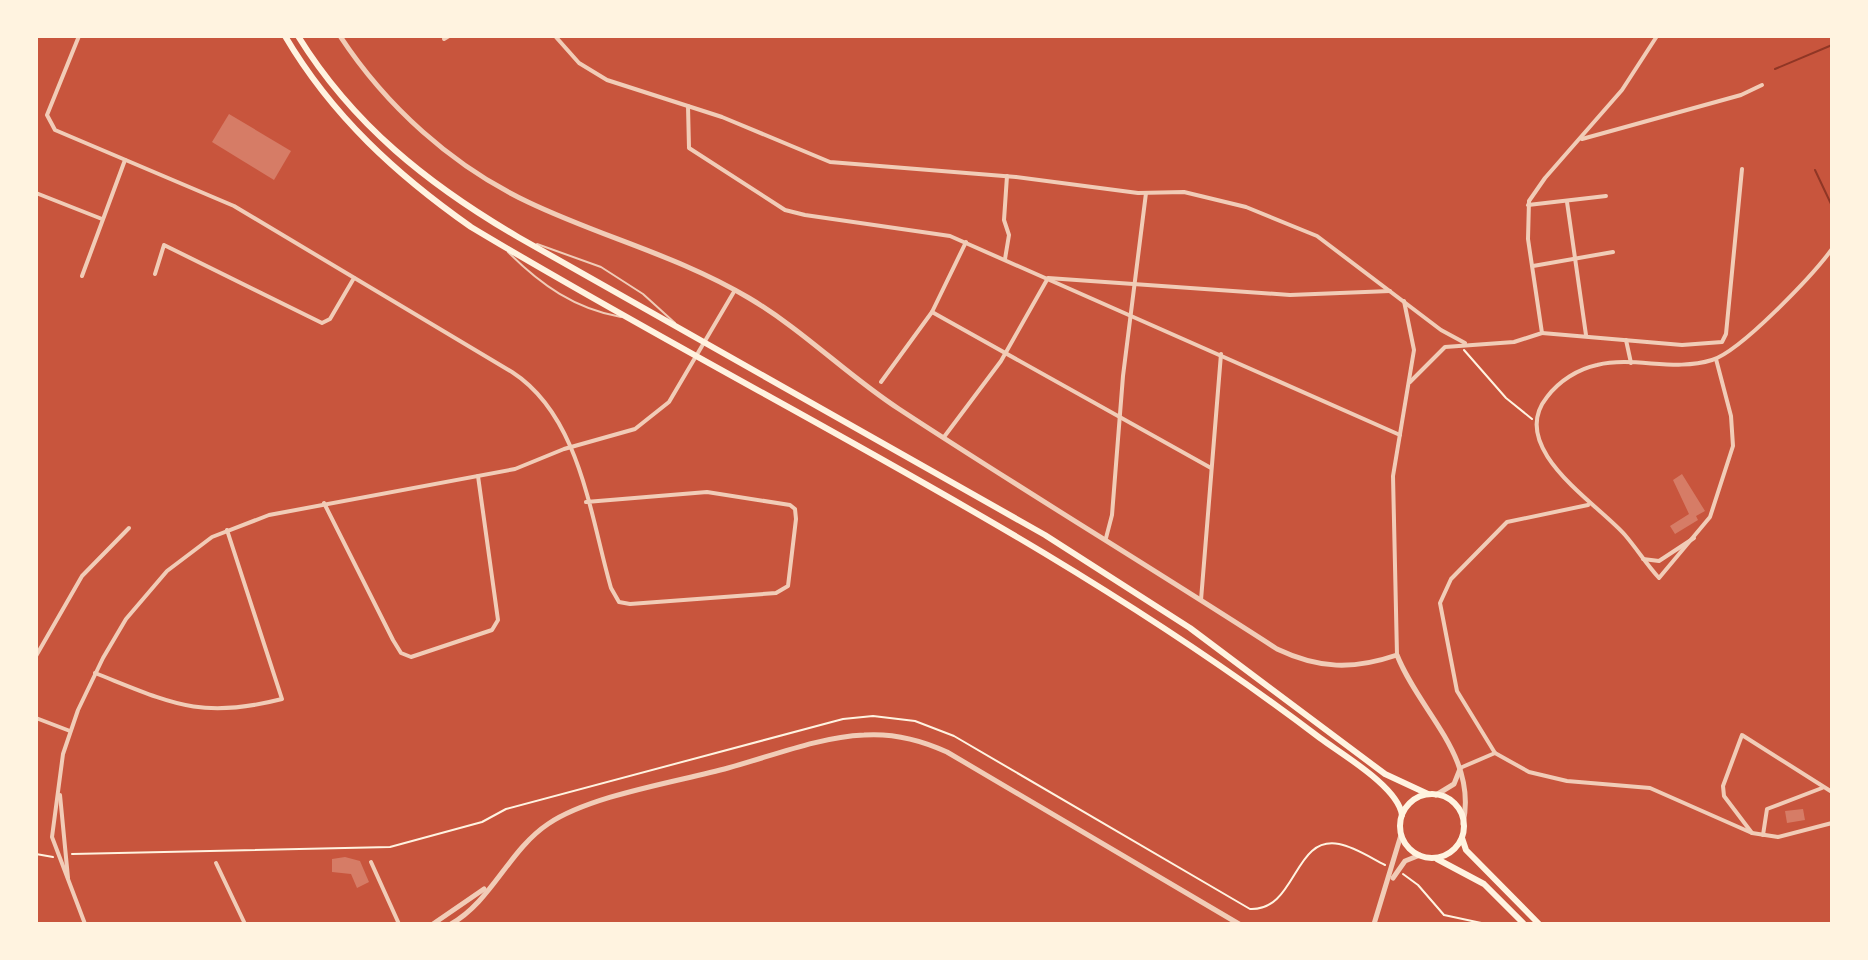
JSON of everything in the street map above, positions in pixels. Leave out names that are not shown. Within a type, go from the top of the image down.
[{"type":"highway","points":[[285,36],[330,102],[382,158],[435,202],[502,246],[974,508],[1151,618],[1378,782],[1397,800],[1402,815],[1401,835],[1408,847],[1484,884],[1524,924]]},
{"type":"highway","points":[[298,36],[333,87],[367,127],[442,190],[518,237],[1045,535],[1190,628],[1385,774],[1455,804],[1463,824],[1462,838],[1466,850],[1539,924]]},
{"type":"highway","points":[[1402,815],[1413,800],[1432,794]]},
{"type":"highway","points":[[1434,858],[1449,853],[1462,838]]},
{"type":"street","points":[[79,36],[47,119],[61,135],[234,206],[526,382],[552,408],[570,447],[611,588],[622,603],[776,593],[788,586],[796,519],[795,509],[790,505],[707,492],[586,502]]},
{"type":"street","points":[[340,36],[401,111],[473,173],[528,202],[669,258],[735,290],[796,329],[886,400],[1300,660],[1342,667],[1397,655]]},
{"type":"street","points":[[555,36],[579,63],[607,80],[688,106],[830,162],[1007,176],[1146,193],[1195,194],[1290,223],[1317,236],[1441,330],[1465,343]]},
{"type":"street","points":[[1542,333],[1528,205],[1538,186],[1622,90],[1657,36]]},
{"type":"street","points":[[1580,140],[1741,95],[1762,85]]},
{"type":"street","points":[[688,106],[690,150],[785,210],[942,233],[1400,435]]},
{"type":"street","points":[[82,276],[125,160]]},
{"type":"street","points":[[1410,382],[1440,350],[1457,344],[1510,342],[1542,333],[1700,346],[1723,341],[1742,169]]},
{"type":"street","points":[[1005,259],[1007,176]]},
{"type":"street","points":[[36,193],[102,219]]},
{"type":"street","points":[[1106,538],[1112,515],[1146,193]]},
{"type":"street","points":[[1528,205],[1606,196]]},
{"type":"street","points":[[1567,202],[1586,335]]},
{"type":"street","points":[[881,382],[932,312],[966,242]]},
{"type":"street","points":[[155,274],[164,245],[319,323],[330,319],[354,278]]},
{"type":"street","points":[[1716,359],[1734,437],[1717,504],[1696,537],[1659,578],[1626,536],[1588,505],[1541,447],[1537,422],[1541,404],[1565,380],[1595,365],[1631,363],[1671,366],[1716,359],[1772,315],[1832,249]]},
{"type":"street","points":[[1533,266],[1613,252]]},
{"type":"street","points":[[944,437],[1005,353],[1048,278]]},
{"type":"street","points":[[1048,278],[1304,295],[1392,290]]},
{"type":"street","points":[[85,924],[52,837],[70,731],[95,673],[126,619],[167,571],[189,551],[227,530],[269,515],[528,465],[570,447],[635,429],[669,402],[735,290]]},
{"type":"street","points":[[1403,299],[1414,350],[1392,502],[1397,655],[1449,741],[1460,768],[1467,805],[1463,824]]},
{"type":"street","points":[[932,312],[1211,468]]},
{"type":"street","points":[[1626,340],[1631,363]]},
{"type":"street","points":[[1201,600],[1221,354]]},
{"type":"street","points":[[324,503],[393,640],[401,653],[411,657],[492,630],[498,620],[478,476]]},
{"type":"street","points":[[1588,505],[1507,522],[1451,579],[1440,603],[1449,668],[1457,691],[1495,753],[1529,772],[1567,781],[1650,788],[1752,833],[1778,837],[1832,823]]},
{"type":"street","points":[[36,656],[82,576],[129,528]]},
{"type":"street","points":[[95,673],[160,698],[201,709],[236,710],[282,699],[227,530]]},
{"type":"street","points":[[1638,555],[1652,562],[1659,561],[1696,537]]},
{"type":"street","points":[[36,718],[70,731]]},
{"type":"street","points":[[451,924],[465,916],[491,883],[545,826],[575,811],[810,745],[843,737],[883,735],[931,744],[947,752],[1239,924]]},
{"type":"street","points":[[1752,833],[1724,796],[1723,786],[1742,735],[1832,792]]},
{"type":"street","points":[[1432,794],[1454,784],[1460,768],[1495,753]]},
{"type":"street","points":[[59,785],[70,884]]},
{"type":"street","points":[[1763,835],[1767,809],[1822,788]]},
{"type":"street","points":[[1374,924],[1401,835]]},
{"type":"street","points":[[1388,885],[1405,861],[1420,855]]},
{"type":"street","points":[[371,862],[399,924]]},
{"type":"street","points":[[216,863],[245,924]]},
{"type":"street","points":[[433,924],[491,883]]},
{"type":"lane","points":[[518,237],[601,267],[643,294],[682,329]]},
{"type":"lane","points":[[502,246],[531,275],[573,302],[600,313],[636,320]]},
{"type":"path","points":[[1457,344],[1514,407],[1537,422]]},
{"type":"path","points":[[65,855],[390,847],[482,822],[506,809],[806,727],[873,716],[915,721],[954,736],[1250,909],[1265,908],[1277,902],[1307,856],[1324,845],[1346,846],[1388,867]]},
{"type":"path","points":[[36,854],[57,856]]},
{"type":"path","points":[[1402,873],[1418,885],[1444,915],[1486,924]]},
{"type":"building","points":[[229,114],[291,151],[274,180],[212,142]]},
{"type":"building","points":[[1682,474],[1705,511],[1696,516],[1698,520],[1675,534],[1670,526],[1689,514],[1673,480]]},
{"type":"building","points":[[1803,809],[1805,820],[1787,823],[1785,811]]},
{"type":"building","points":[[345,857],[360,861],[369,882],[357,888],[351,874],[332,872],[332,859]]},
{"type":"waterway","points":[[1775,69],[1832,45]]},
{"type":"waterway","points":[[1815,170],[1832,206]]}]
